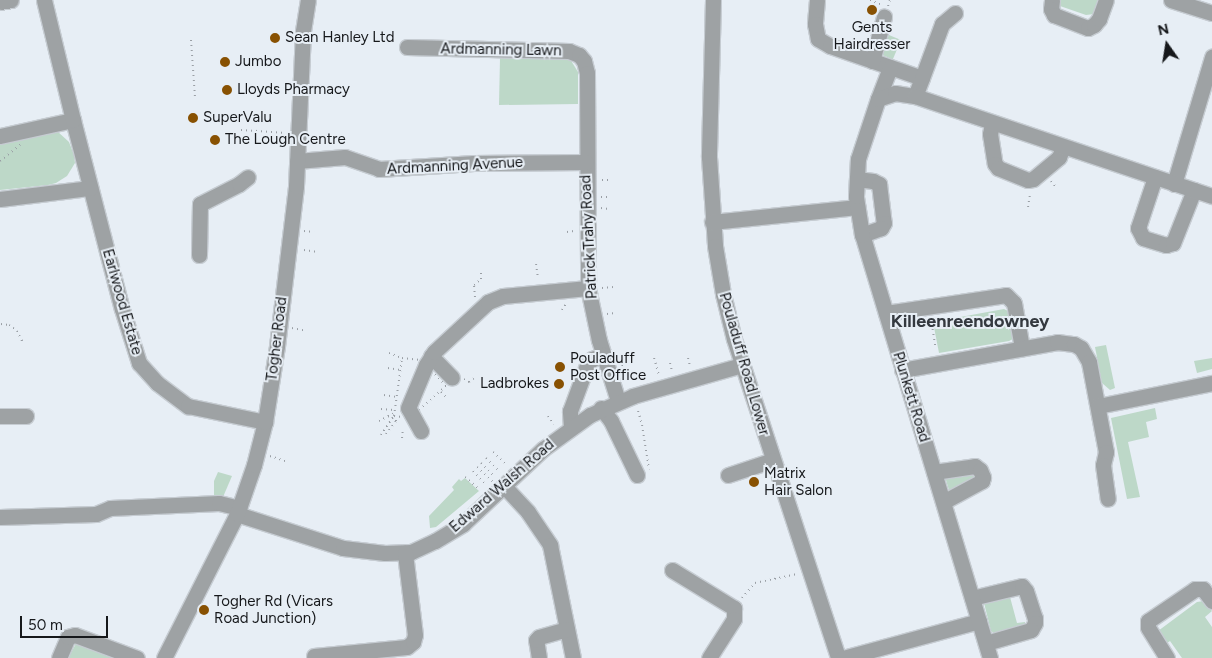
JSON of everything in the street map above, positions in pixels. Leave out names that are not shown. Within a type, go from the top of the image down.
[{"type":"street","points":[[0,2],[11,0]]},
{"type":"street","name":"Earlwood Estate","points":[[44,0],[90,188],[134,352],[142,367],[170,394],[188,406],[265,422]]},
{"type":"street","name":"Togher Road","points":[[164,658],[238,511],[254,466],[265,422],[278,338],[297,161],[302,31],[308,0]]},
{"type":"street","name":"Pouladuff Road Lower","points":[[713,0],[708,141],[712,222],[722,294],[742,365],[838,658]]},
{"type":"street","points":[[817,0],[815,24],[818,39],[830,46],[922,78]]},
{"type":"street","points":[[1052,0],[1051,9],[1054,15],[1088,28],[1099,19],[1106,0]]},
{"type":"street","points":[[1171,0],[1212,13]]},
{"type":"street","points":[[916,96],[942,24],[955,13]]},
{"type":"street","points":[[872,61],[884,17]]},
{"type":"street","name":"Ardmanning Lawn","points":[[407,47],[574,53],[584,61],[586,67],[586,129]]},
{"type":"street","points":[[1174,184],[1212,57]]},
{"type":"street","name":"Plunkett Road","points":[[890,67],[860,151],[857,207],[862,235],[990,658]]},
{"type":"street","points":[[878,99],[895,93],[916,96],[1212,196]]},
{"type":"street","points":[[0,136],[73,120]]},
{"type":"street","points":[[992,123],[990,134],[995,164],[998,168],[1028,180],[1033,179],[1059,157],[1063,147]]},
{"type":"street","name":"Patrick Trahy Road","points":[[586,129],[592,288],[602,355],[618,401]]},
{"type":"street","name":"Ardmanning Avenue","points":[[297,161],[345,157],[379,169],[474,163],[586,162]]},
{"type":"street","points":[[199,255],[200,204],[239,184],[248,177]]},
{"type":"street","points":[[1155,177],[1138,228],[1143,238],[1166,245],[1173,243],[1194,190]]},
{"type":"street","points":[[857,179],[873,181],[879,184],[884,223],[881,228],[862,235]]},
{"type":"street","points":[[0,199],[90,188]]},
{"type":"street","points":[[712,222],[857,207]]},
{"type":"street","points":[[421,431],[397,413],[432,356],[488,302],[503,296],[592,288]]},
{"type":"street","points":[[886,313],[1006,295],[1014,303],[1022,348]]},
{"type":"street","points":[[902,370],[1022,348],[1068,342],[1081,348],[1089,362],[1098,406],[1106,452],[1103,465],[1108,499]]},
{"type":"street","points":[[571,427],[570,411],[586,365],[592,359],[602,355]]},
{"type":"street","points":[[432,356],[452,378]]},
{"type":"street","name":"Edward Walsh Road","points":[[0,517],[99,514],[110,508],[219,503],[343,548],[365,552],[405,553],[426,546],[463,524],[498,479],[601,408],[618,401],[742,365]]},
{"type":"street","points":[[1098,406],[1212,383]]},
{"type":"street","points":[[601,408],[614,427],[637,475]]},
{"type":"street","points":[[0,416],[26,416]]},
{"type":"street","points":[[728,475],[773,460]]},
{"type":"street","points":[[934,472],[975,466],[980,470],[983,477],[982,481],[943,502]]},
{"type":"street","points":[[498,479],[528,512],[550,545],[573,658]]},
{"type":"street","points":[[314,656],[407,647],[414,642],[405,553]]},
{"type":"street","points":[[672,570],[734,608],[734,618],[709,658]]},
{"type":"street","points":[[972,598],[1019,585],[1024,587],[1035,618],[1034,628],[986,643]]},
{"type":"street","points":[[1167,658],[1148,627],[1148,621],[1195,590],[1202,589],[1212,601]]},
{"type":"street","points":[[843,658],[979,621]]},
{"type":"street","points":[[540,658],[536,640],[539,637],[567,629]]},
{"type":"street","points":[[59,658],[68,637],[74,635],[137,658]]},
{"type":"path","points":[[191,40],[195,97]]},
{"type":"path","points":[[0,161],[30,138],[31,130]]},
{"type":"path","points":[[241,130],[291,133]]},
{"type":"path","points":[[301,231],[314,232]]},
{"type":"path","points":[[567,232],[579,231]]},
{"type":"path","points":[[304,250],[318,252]]},
{"type":"path","points":[[536,264],[539,287]]},
{"type":"path","points":[[481,269],[481,279],[474,285],[475,302],[488,302]]},
{"type":"path","points":[[592,288],[612,287]]},
{"type":"path","points":[[929,306],[938,356]]},
{"type":"path","points":[[1,324],[13,327],[23,343]]},
{"type":"path","points":[[292,328],[307,331]]},
{"type":"path","points":[[618,364],[627,351]]},
{"type":"path","points":[[389,353],[402,358]]},
{"type":"path","points":[[622,366],[631,354]]},
{"type":"path","points":[[654,358],[660,378]]},
{"type":"path","points":[[688,358],[691,368]]},
{"type":"path","points":[[670,363],[673,374]]},
{"type":"path","points":[[388,368],[400,370]]},
{"type":"path","points":[[441,391],[448,399]]},
{"type":"path","points":[[384,395],[396,397]]},
{"type":"path","points":[[381,408],[397,413]]},
{"type":"path","points":[[380,421],[397,413]]},
{"type":"path","points":[[386,434],[396,422],[397,413]]},
{"type":"path","points":[[381,435],[397,413]]},
{"type":"path","points":[[548,416],[554,424]]},
{"type":"path","points":[[493,452],[508,466]]},
{"type":"path","points":[[269,456],[285,461]]},
{"type":"path","points":[[486,458],[498,479]]},
{"type":"path","points":[[481,463],[498,479]]},
{"type":"path","points":[[477,467],[498,479]]},
{"type":"path","points":[[473,471],[488,486]]},
{"type":"path","points":[[465,477],[482,492]]},
{"type":"path","points":[[734,608],[755,583],[809,572]]},
{"type":"green space","points":[[1056,0],[1101,0],[1094,14],[1086,15],[1060,6]]},
{"type":"green space","points":[[889,35],[901,40],[893,59],[881,54]]},
{"type":"green space","points":[[500,58],[570,59],[578,72],[578,104],[499,105]]},
{"type":"green space","points":[[57,131],[69,142],[74,155],[75,163],[67,176],[56,183],[48,185],[0,190],[0,142]]},
{"type":"green space","points":[[1004,309],[1010,312],[1015,338],[1009,341],[939,353],[933,322]]},
{"type":"green space","points":[[1106,345],[1115,388],[1110,390],[1102,383],[1095,347]]},
{"type":"green space","points":[[1212,358],[1212,369],[1197,373],[1194,361]]},
{"type":"green space","points":[[1155,408],[1157,419],[1146,422],[1149,437],[1128,442],[1140,497],[1127,499],[1111,418]]},
{"type":"green space","points":[[969,469],[978,476],[950,491],[945,477]]},
{"type":"green space","points":[[218,472],[232,476],[223,497],[214,500],[214,481]]},
{"type":"green space","points":[[465,478],[479,491],[436,527],[430,528],[429,516],[454,490],[452,487],[459,479],[461,481]]},
{"type":"green space","points":[[1017,593],[1019,595],[1010,597],[1017,623],[1025,622],[1025,625],[995,634],[991,631],[984,603]]},
{"type":"green space","points":[[1204,601],[1212,611],[1205,617],[1212,627],[1212,658],[1182,658],[1170,641],[1163,646],[1158,631],[1197,602]]},
{"type":"green space","points":[[77,642],[125,658],[68,658]]},
{"type":"place","name":"Gents Hairdresser","points":[[872,10]]},
{"type":"place","name":"Sean Hanley Ltd","points":[[275,38]]},
{"type":"place","name":"Jumbo","points":[[225,62]]},
{"type":"place","name":"Lloyds Pharmacy","points":[[227,90]]},
{"type":"place","name":"SuperValu","points":[[193,118]]},
{"type":"place","name":"The Lough Centre","points":[[215,140]]},
{"type":"place","name":"Pouladuff Post Office","points":[[560,367]]},
{"type":"place","name":"Ladbrokes","points":[[559,384]]},
{"type":"place","name":"Matrix Hair Salon","points":[[754,482]]},
{"type":"place","name":"Togher Rd (Vicars Road Junction)","points":[[204,610]]},
{"type":"district","name":"Killeenreendowney","points":[[970,321]]}]
